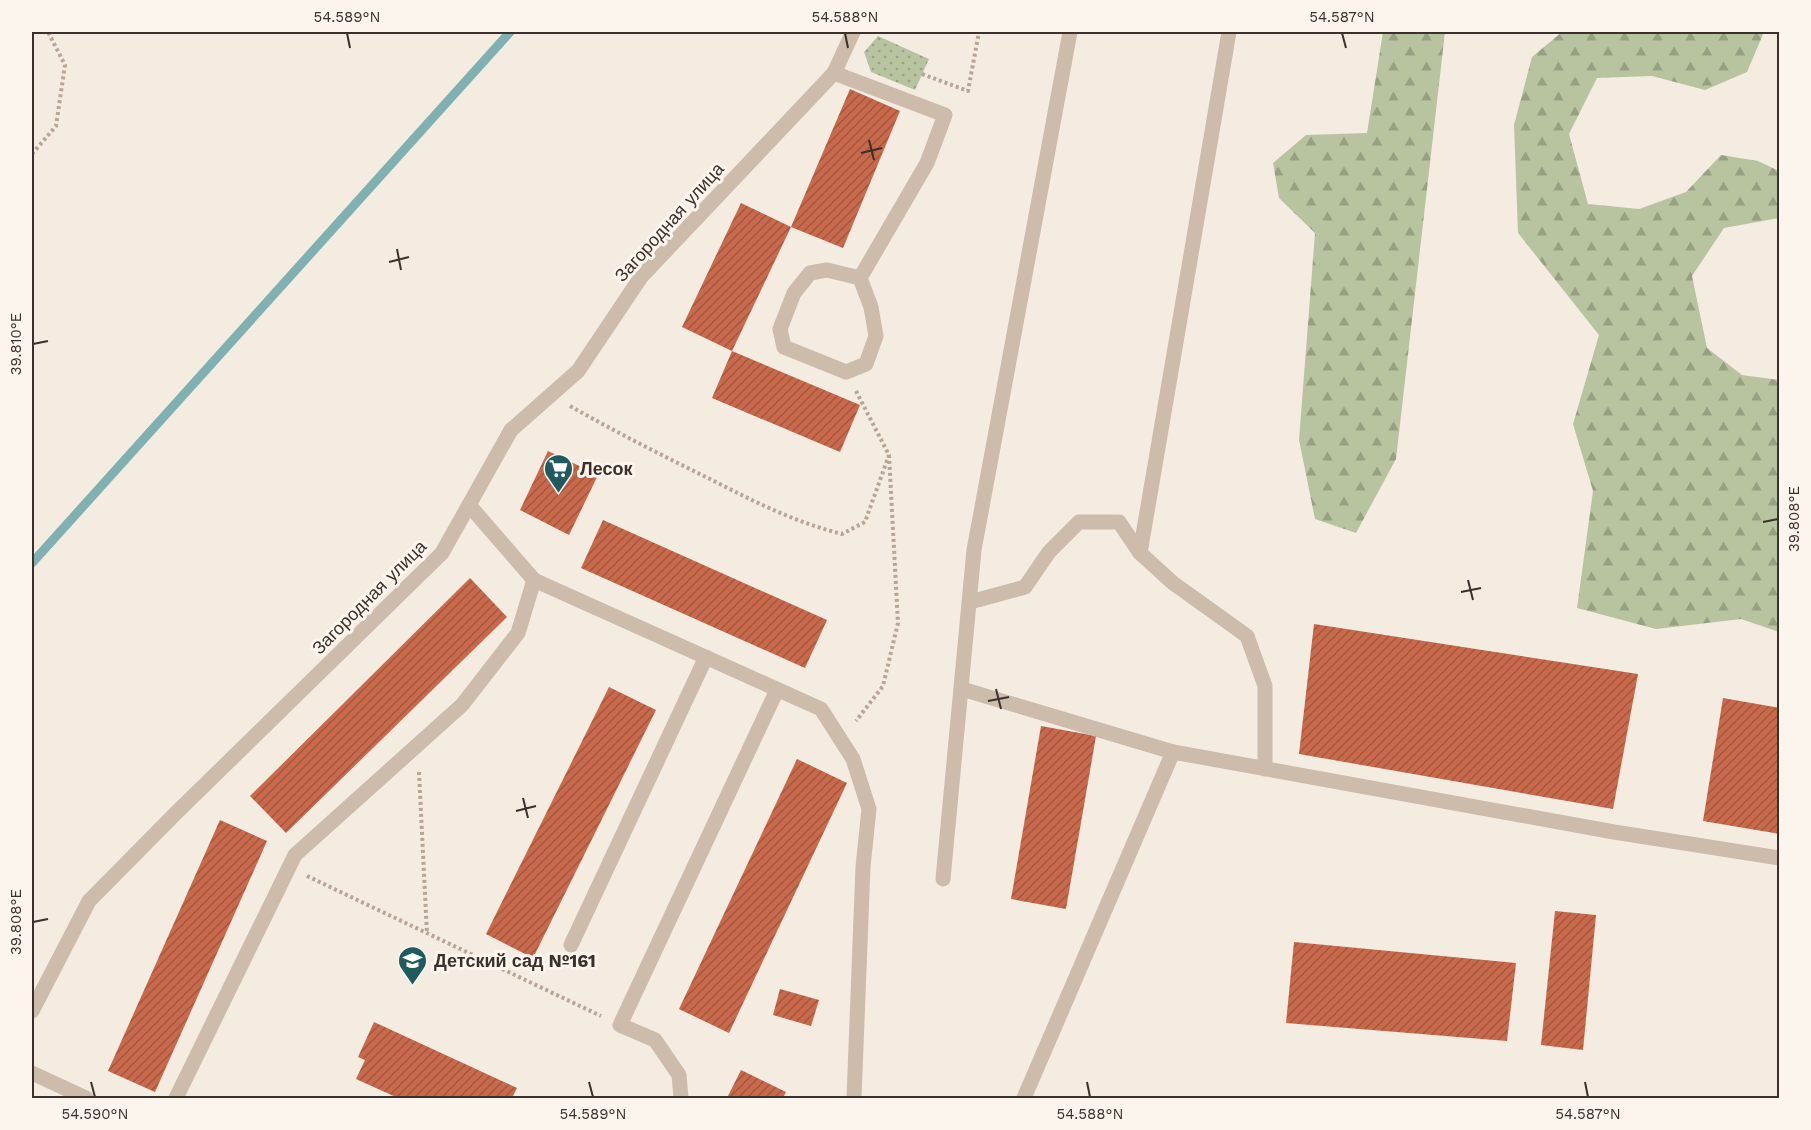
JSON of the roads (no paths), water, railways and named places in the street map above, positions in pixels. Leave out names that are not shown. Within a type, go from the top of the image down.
[{"type":"street","name":"Загородная улица","points":[[32,1011],[89,901],[442,553],[511,430],[578,371],[641,278],[834,73],[853,32]]},
{"type":"street","points":[[943,879],[974,550],[1070,32]]},
{"type":"street","points":[[1140,553],[1229,32]]},
{"type":"street","points":[[834,73],[945,115],[927,163],[860,278]]},
{"type":"street","points":[[827,270],[860,278],[871,307],[876,336],[866,364],[846,372],[784,347],[780,329],[794,293],[810,273],[827,270]]},
{"type":"street","points":[[469,505],[534,580],[821,709],[853,759],[869,809],[863,867],[854,1098]]},
{"type":"street","points":[[970,602],[1025,587],[1048,552],[1079,522],[1119,522],[1140,553],[1173,583],[1247,636],[1265,686],[1265,769]]},
{"type":"street","points":[[176,1098],[295,855],[462,705],[518,633],[534,580]]},
{"type":"street","points":[[571,945],[706,657]]},
{"type":"street","points":[[962,689],[1173,752],[1603,830],[1779,858]]},
{"type":"street","points":[[681,1098],[680,1075],[655,1040],[620,1025],[777,690]]},
{"type":"street","points":[[1024,1098],[1173,752]]},
{"type":"street","points":[[32,1073],[86,1098]]},
{"type":"waterway","points":[[32,563],[510,32]]},
{"type":"place","name":"Лесок","points":[[559,494]]},
{"type":"place","name":"Детский сад №161","points":[[413,986]]}]
